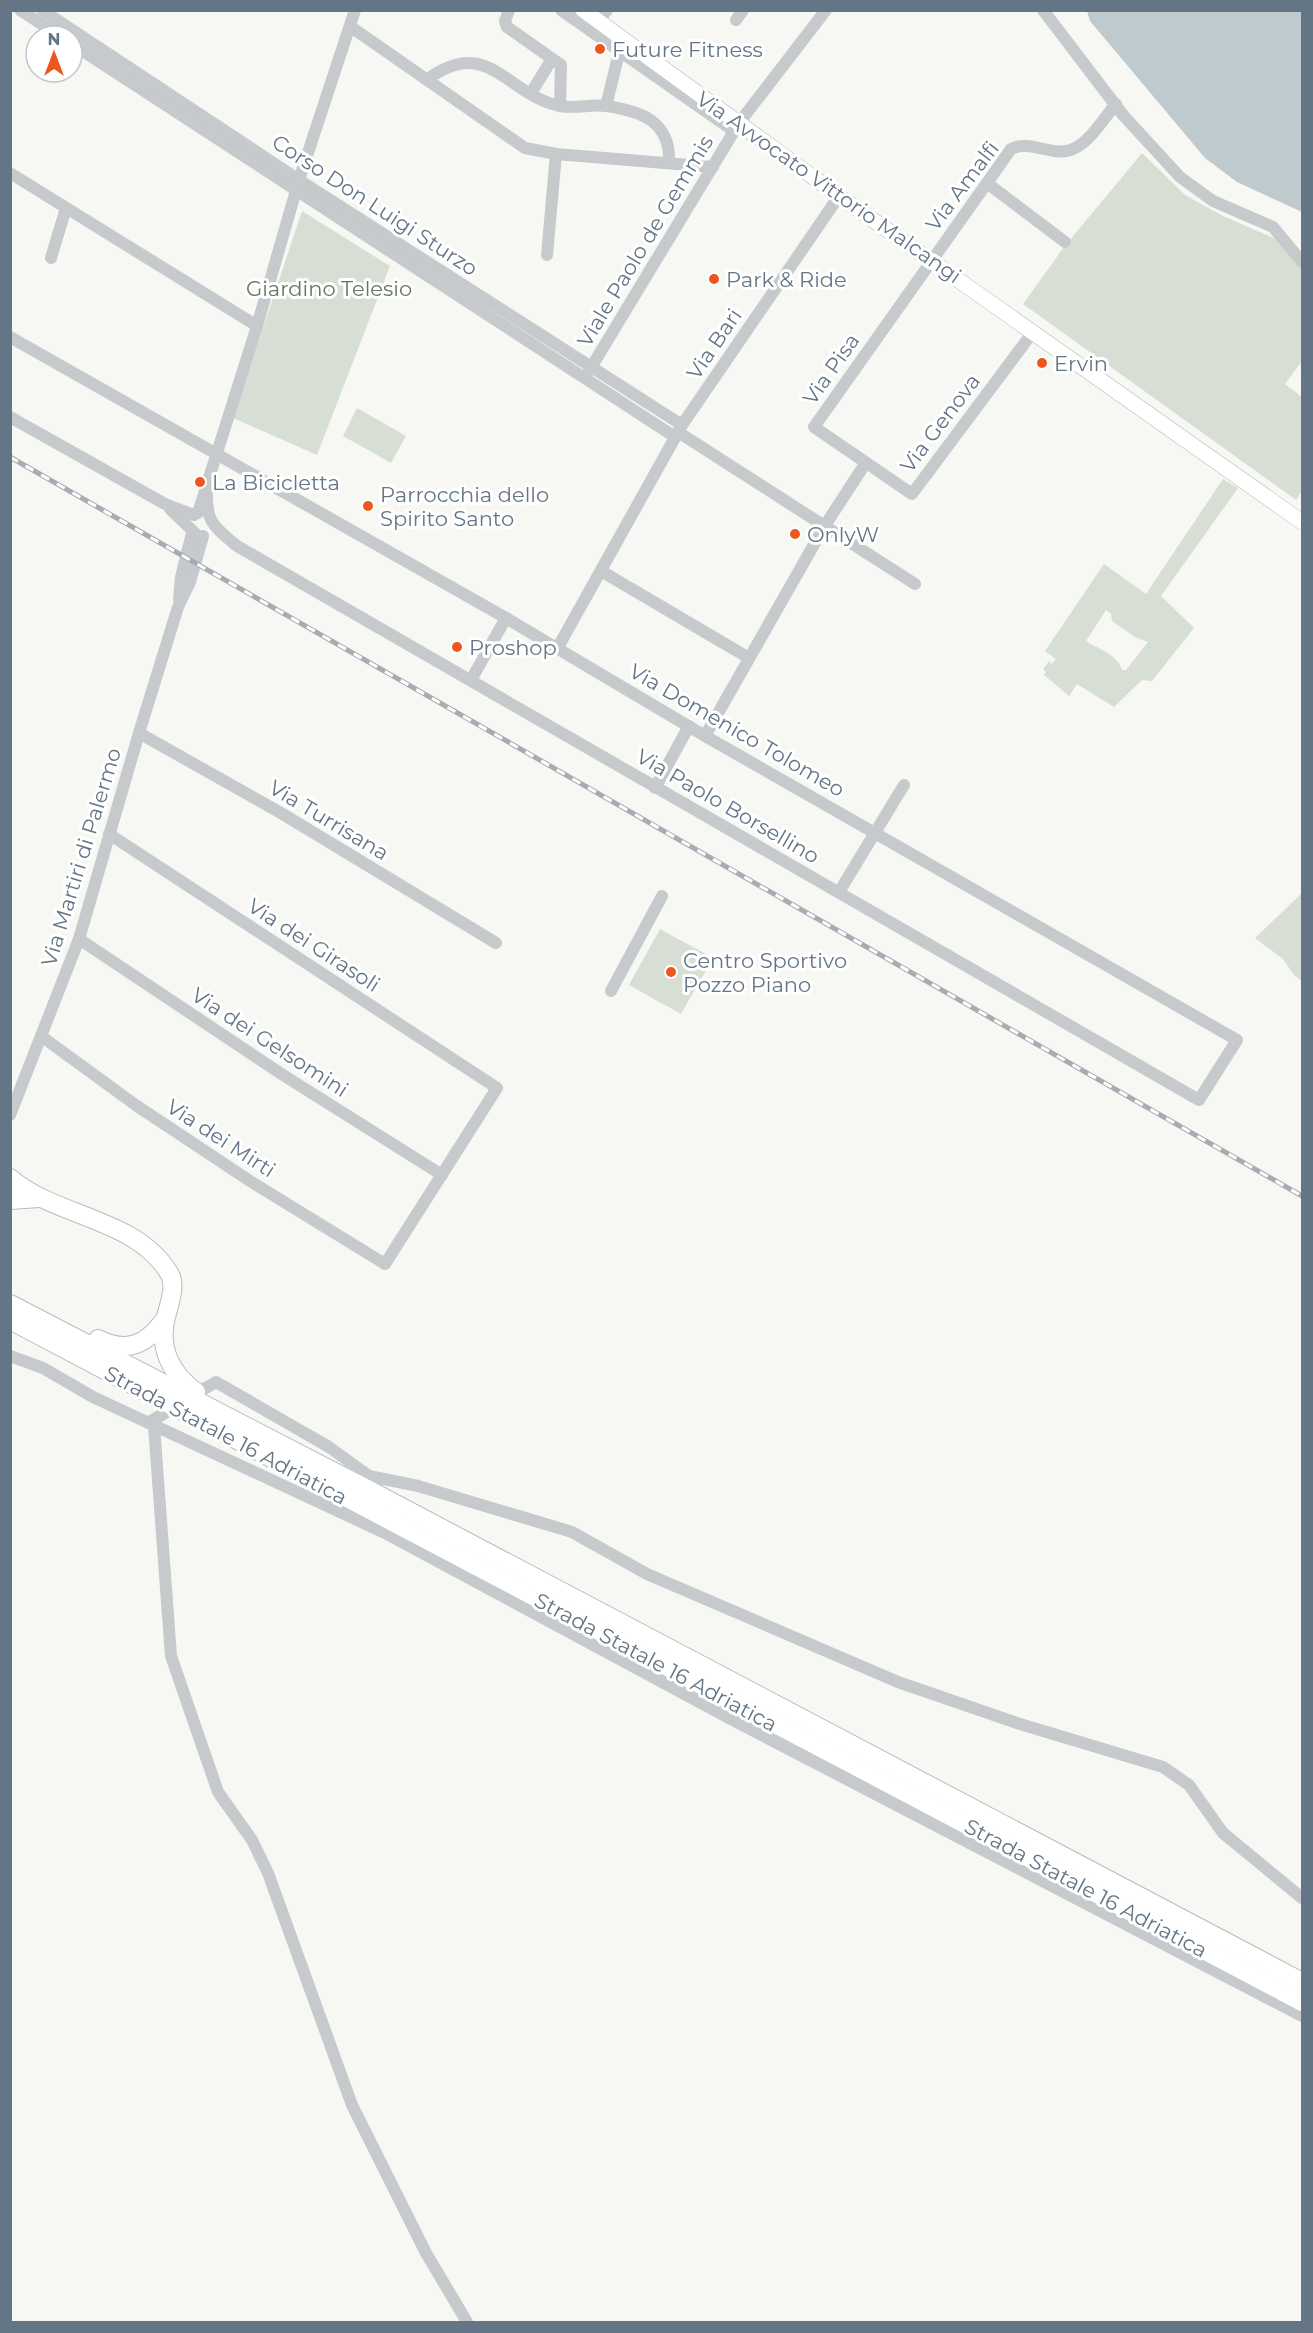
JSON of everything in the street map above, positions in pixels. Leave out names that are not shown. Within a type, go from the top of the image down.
[{"type":"highway","points":[[19,1191],[128,1235],[156,1254],[171,1275],[172,1298],[165,1319],[166,1357],[176,1374],[234,1420]]},
{"type":"highway","points":[[10,1299],[22,1301],[106,1343],[118,1346],[143,1342],[154,1334],[165,1319]]},
{"type":"highway","name":"Strada Statale 16 Adriatica","points":[[10,1304],[1302,1982]]},
{"type":"highway","name":"Strada Statale 16 Adriatica","points":[[10,1320],[1302,2002]]},
{"type":"main road","name":"Via Avvocato Vittorio Malcangi","points":[[583,10],[603,16],[621,45],[736,127],[935,262],[1302,522]]},
{"type":"street","points":[[20,10],[42,24]]},
{"type":"street","name":"Corso Don Luigi Sturzo","points":[[42,10],[297,184]]},
{"type":"street","name":"Via Martiri di Palermo","points":[[10,1115],[79,939],[178,606],[181,577],[200,525],[217,453],[297,184],[356,10]]},
{"type":"street","points":[[509,10],[505,21],[507,27],[561,65],[560,106]]},
{"type":"street","name":"Via Avvocato Vittorio Malcangi","points":[[561,10],[621,45]]},
{"type":"street","name":"Viale Paolo de Gemmis","points":[[589,372],[736,127],[826,10]]},
{"type":"street","points":[[1043,10],[1123,115],[1180,177],[1213,201],[1273,227],[1302,262]]},
{"type":"street","points":[[351,27],[525,148],[556,154],[713,167]]},
{"type":"street","points":[[606,106],[621,45]]},
{"type":"street","name":"Corso Don Luigi Sturzo","points":[[84,51],[297,184],[915,585]]},
{"type":"street","points":[[531,93],[552,59]]},
{"type":"street","points":[[428,79],[455,64],[476,62],[494,68],[531,93],[560,106],[606,106],[644,116],[663,130],[670,145],[669,162]]},
{"type":"street","name":"Via Amalfi","points":[[935,262],[987,183],[1015,147],[1065,151],[1076,148],[1116,104]]},
{"type":"street","points":[[548,255],[556,154]]},
{"type":"street","points":[[10,173],[256,326]]},
{"type":"street","points":[[987,183],[1065,242]]},
{"type":"street","name":"Via Bari","points":[[557,649],[679,431],[839,196]]},
{"type":"street","points":[[51,258],[66,208]]},
{"type":"street","name":"Via Pisa","points":[[865,464],[814,427],[935,262]]},
{"type":"street","name":"Via Genova","points":[[865,464],[912,494],[1033,332]]},
{"type":"street","name":"Via Domenico Tolomeo","points":[[10,337],[506,618],[705,736],[1238,1040],[1199,1100]]},
{"type":"street","name":"Via Paolo Borsellino","points":[[10,417],[1199,1100]]},
{"type":"street","points":[[705,736],[824,527],[865,464]]},
{"type":"street","points":[[601,571],[749,658]]},
{"type":"street","points":[[471,680],[506,618]]},
{"type":"street","points":[[655,788],[689,726]]},
{"type":"street","name":"Via Turrisana","points":[[139,733],[281,813],[496,943]]},
{"type":"street","points":[[839,892],[904,785]]},
{"type":"street","name":"Via dei Girasoli","points":[[109,834],[497,1088],[442,1175]]},
{"type":"street","points":[[611,991],[662,896]]},
{"type":"street","name":"Via dei Gelsomini","points":[[79,939],[283,1075],[442,1175]]},
{"type":"street","name":"Via dei Mirti","points":[[41,1036],[137,1106],[241,1175],[385,1264],[442,1175]]},
{"type":"street","points":[[10,1356],[43,1368],[151,1425],[385,1533],[717,1712],[1302,2016]]},
{"type":"street","points":[[202,1390],[216,1382],[329,1447],[369,1476],[418,1486],[572,1532],[647,1574],[898,1682],[1020,1724],[1163,1767],[1189,1785],[1223,1833],[1302,1898]]},
{"type":"street","points":[[151,1425],[168,1411]]},
{"type":"street","points":[[151,1425],[171,1656],[208,1766],[218,1792],[252,1840],[268,1873],[352,2105],[426,2253],[467,2322]]},
{"type":"green space","points":[[1142,153],[1185,195],[1223,216],[1274,238],[1302,269],[1302,361],[1285,384],[1302,397],[1302,491],[1296,500],[1023,304],[1064,247]]},
{"type":"green space","name":"Giardino Telesio","points":[[302,211],[390,266],[317,455],[233,418]]},
{"type":"green space","points":[[357,408],[406,436],[391,463],[343,436]]},
{"type":"green space","points":[[1223,479],[1238,488],[1161,596],[1194,628],[1152,681],[1142,680],[1114,707],[1077,684],[1069,696],[1044,675],[1046,672],[1043,669],[1049,661],[1052,664],[1056,659],[1045,651],[1104,564],[1146,594]],"holes":[[[1106,610],[1111,614],[1112,621],[1135,637],[1148,642],[1126,670],[1122,670],[1111,655],[1086,641]]]},
{"type":"green space","points":[[1302,893],[1302,981],[1294,975],[1283,959],[1255,938]]},
{"type":"green space","name":"Centro Sportivo Pozzo Piano","points":[[660,929],[713,958],[681,1014],[629,985]]},
{"type":"shaded area","points":[[1087,11],[1302,11],[1302,212],[1237,182],[1205,158],[1090,21]]},
{"type":"railway","points":[[10,457],[1302,1196]]},
{"type":"place","name":"Future Fitness","points":[[600,49]]},
{"type":"place","name":"Park & Ride","points":[[714,279]]},
{"type":"place","name":"Ervin","points":[[1042,363]]},
{"type":"place","name":"La Bicicletta","points":[[200,482]]},
{"type":"place","name":"Parrocchia dello Spirito Santo","points":[[368,506]]},
{"type":"place","name":"OnlyW","points":[[795,534]]},
{"type":"place","name":"Proshop","points":[[457,647]]},
{"type":"place","name":"Centro Sportivo Pozzo Piano","points":[[671,972]]}]
